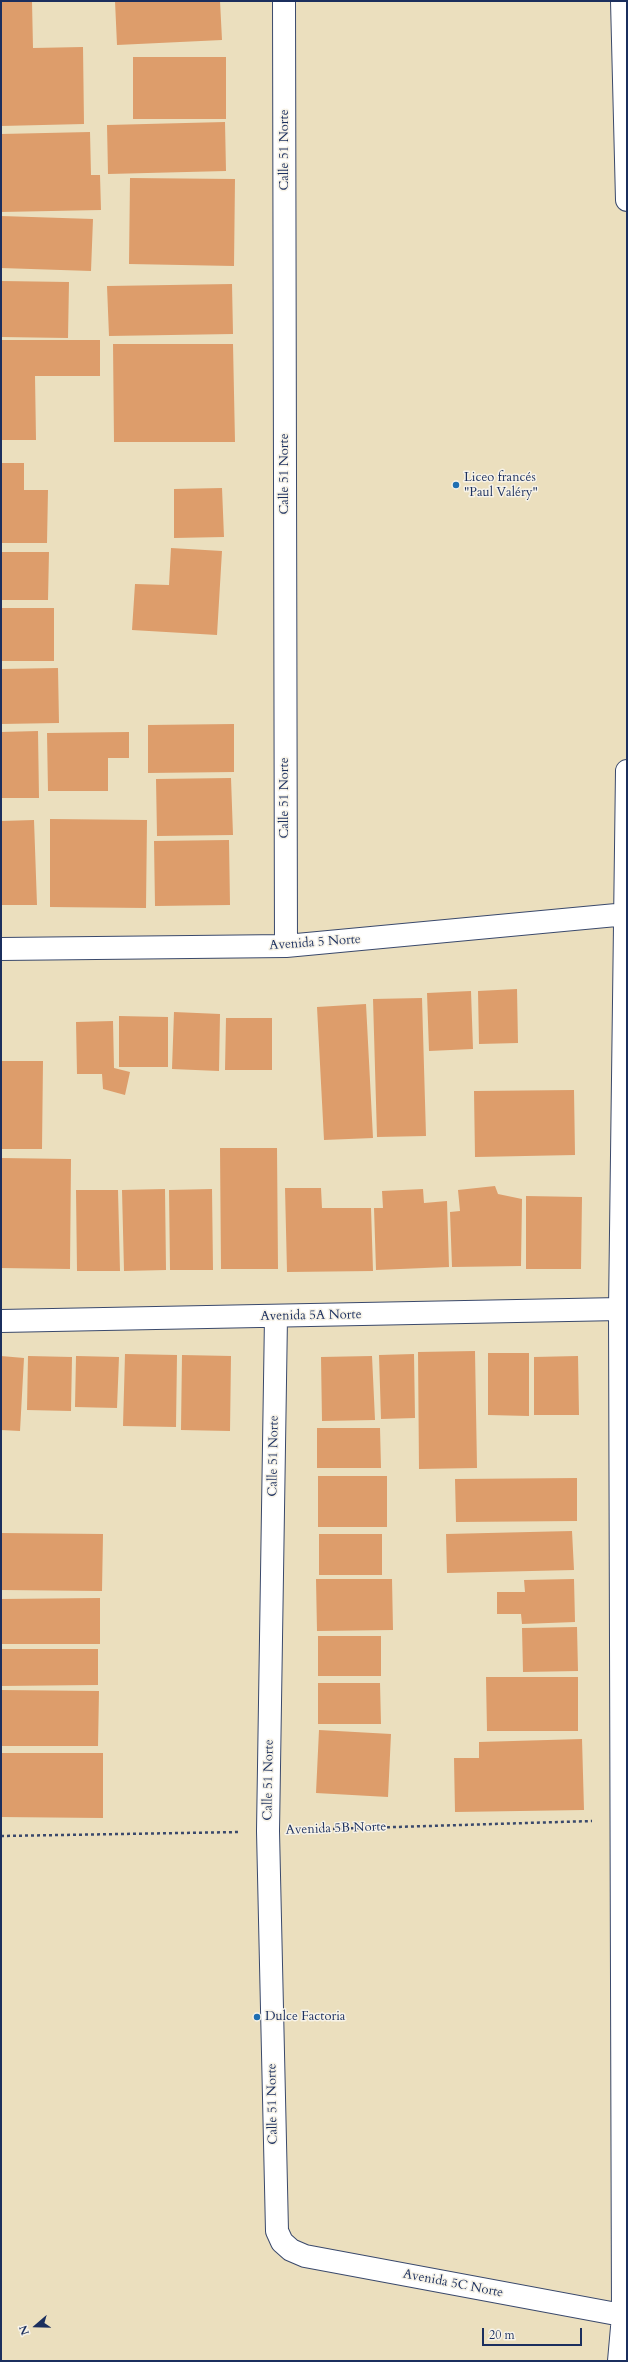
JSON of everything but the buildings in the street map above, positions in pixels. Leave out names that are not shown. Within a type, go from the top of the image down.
[{"type":"street","name":"Calle 51 Norte","points":[[284,1],[286,946]]},
{"type":"street","points":[[622,1],[627,200]]},
{"type":"street","points":[[619,2361],[625,2316],[620,1309],[627,771]]},
{"type":"street","name":"Avenida 5 Norte","points":[[1,949],[286,946],[625,914]]},
{"type":"street","name":"Avenida 5A Norte","points":[[1,1321],[276,1317],[620,1309]]},
{"type":"street","name":"Calle 51 Norte","points":[[276,1317],[268,1831],[276,2215],[277,2231],[282,2242]]},
{"type":"street","name":"Avenida 5C Norte","points":[[282,2242],[291,2250],[305,2256],[625,2316]]},
{"type":"path","name":"Avenida 5B Norte","points":[[1,1836],[268,1831],[623,1820]]},
{"type":"place","name":"Liceo francés \"Paul Valéry\"","points":[[456,485]]},
{"type":"place","name":"Dulce Factoria","points":[[257,2017]]}]
